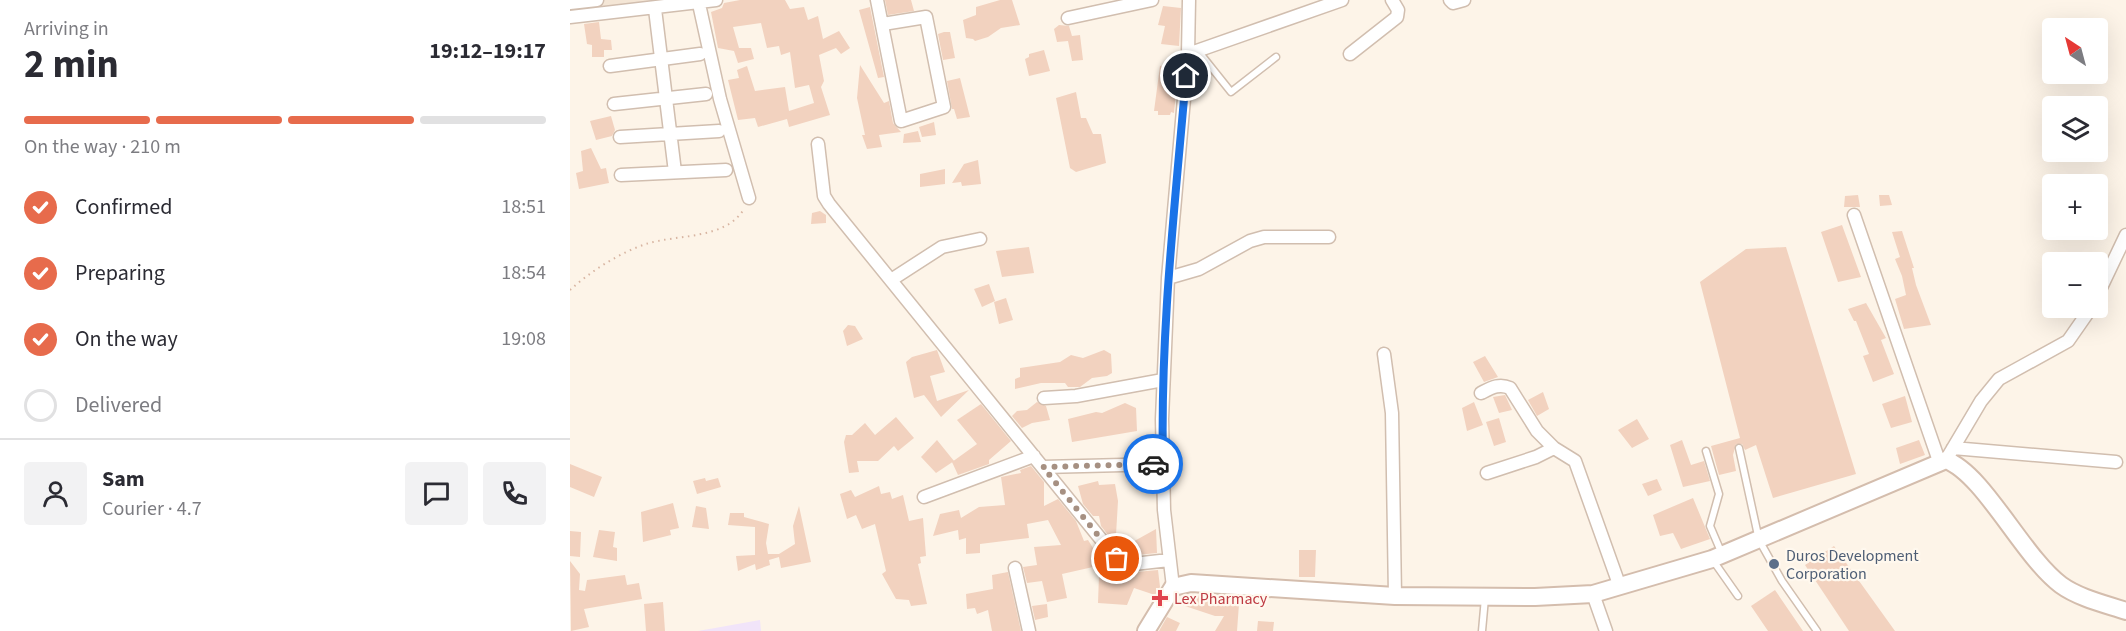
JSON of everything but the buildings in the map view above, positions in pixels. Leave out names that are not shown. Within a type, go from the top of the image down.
[{"type":"street","points":[[570,3],[597,0]]},
{"type":"street","points":[[570,17],[699,4],[716,0]]},
{"type":"street","points":[[877,0],[901,122],[944,106],[926,17],[883,24]]},
{"type":"street","points":[[1068,18],[1152,0]]},
{"type":"street","points":[[1146,631],[1173,587],[1163,464],[1163,380],[1168,278],[1193,53],[1189,0]]},
{"type":"street","points":[[1193,53],[1342,0]]},
{"type":"street","points":[[1350,54],[1397,17],[1398,10],[1392,0]]},
{"type":"street","points":[[1450,0],[1453,3],[1464,0]]},
{"type":"street","points":[[699,4],[720,99],[749,198]]},
{"type":"street","points":[[655,9],[675,172]]},
{"type":"street","points":[[610,66],[700,54]]},
{"type":"street","points":[[614,104],[706,94]]},
{"type":"street","points":[[620,137],[719,131]]},
{"type":"street","points":[[818,144],[824,196],[829,204],[1120,563],[1130,565],[1169,560]]},
{"type":"street","points":[[621,175],[726,170]]},
{"type":"street","points":[[1854,215],[1946,456],[1976,483],[2033,556],[2062,585],[2094,601],[2126,611]]},
{"type":"street","points":[[2108,273],[2126,235]]},
{"type":"street","points":[[1168,278],[1200,269],[1250,241],[1264,237],[1329,237]]},
{"type":"street","points":[[891,280],[942,248],[980,239]]},
{"type":"street","points":[[1946,456],[1981,400],[1999,379],[2068,341],[2084,318]]},
{"type":"street","points":[[1384,354],[1392,413],[1395,597]]},
{"type":"street","points":[[1044,398],[1076,396],[1163,380]]},
{"type":"street","points":[[1481,393],[1496,386],[1510,388],[1537,431],[1554,448],[1575,461],[1620,587]]},
{"type":"street","points":[[1488,473],[1536,457],[1554,448]]},
{"type":"street","points":[[924,497],[1034,456]]},
{"type":"street","points":[[1173,587],[1191,583],[1395,597],[1593,594],[1717,556],[1760,540],[1946,456],[2116,462]]},
{"type":"street","points":[[1043,467],[1163,464]]},
{"type":"street","points":[[1015,568],[1029,631]]},
{"type":"street","points":[[1593,594],[1606,631]]},
{"type":"lane","points":[[1193,53],[1231,92],[1276,57]]},
{"type":"lane","points":[[1739,448],[1760,540],[1782,580],[1817,631]]},
{"type":"lane","points":[[1706,451],[1719,494],[1710,526],[1717,556],[1738,596]]},
{"type":"lane","points":[[1482,631],[1486,597]]},
{"type":"path","points":[[570,290],[608,262],[646,244],[728,227],[743,211],[749,198]]},
{"type":"shaded area","points":[[570,0],[666,0],[570,11]]},
{"type":"shaded area","points":[[760,620],[761,631],[698,631]]},
{"type":"way so far","points":[[1117,559],[1043,467],[1153,464]]},
{"type":"place","name":"Duros Development Corporation","points":[[1774,564]]},
{"type":"place","name":"Lex Pharmacy","points":[[1160,598]]},
{"type":"route","points":[[1153,464],[1163,464],[1163,380],[1168,278],[1186,76]]}]
